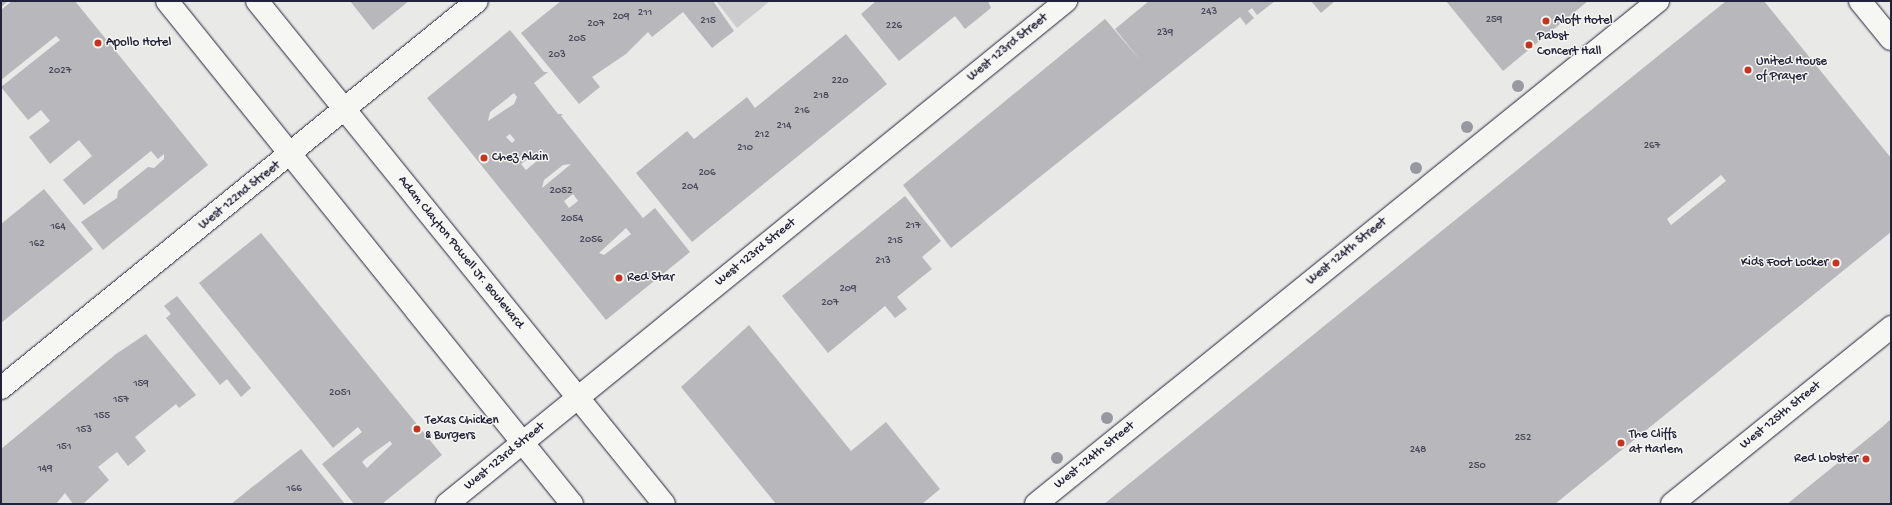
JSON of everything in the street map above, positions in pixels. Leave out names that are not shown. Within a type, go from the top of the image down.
[{"type":"street","points":[[167,1],[572,504]]},
{"type":"street","name":"Adam Clayton Powell Jr. Boulevard","points":[[257,1],[664,504]]},
{"type":"street","name":"West 122nd Street","points":[[1,388],[291,154],[477,1]]},
{"type":"street","name":"West 123rd Street","points":[[447,504],[1066,1]]},
{"type":"street","name":"West 124th Street","points":[[1036,504],[1658,1]]},
{"type":"street","points":[[1860,1],[1891,39]]},
{"type":"street","name":"West 125th Street","points":[[1672,504],[1891,327]]},
{"type":"shaded area","points":[[716,1],[770,1],[737,28]]},
{"type":"building","points":[[1,1],[8,1],[1,7]]},
{"type":"building","points":[[12,1],[75,1],[208,165],[103,250],[81,222],[117,198],[118,191],[148,167],[154,168],[164,159],[164,154],[158,159],[151,151],[84,205],[63,180],[92,156],[79,140],[50,164],[29,137],[50,121],[41,110],[28,120],[1,87],[60,40],[56,36],[1,80],[1,10]]},
{"type":"building","points":[[350,1],[409,1],[373,30]]},
{"type":"building","points":[[561,1],[713,1],[734,31],[712,48],[683,12],[652,37],[648,32],[626,54],[592,77],[600,87],[579,104],[521,33]]},
{"type":"building","points":[[876,1],[988,1],[991,8],[965,29],[955,16],[899,61],[861,14]]},
{"type":"building","points":[[1149,1],[1275,1],[1257,15],[1252,8],[1248,11],[1254,18],[1246,25],[1240,17],[951,248],[903,185],[1105,19],[1141,61],[1115,29]]},
{"type":"building","points":[[1311,1],[1335,1],[1321,13]]},
{"type":"building","points":[[1446,1],[1588,1],[1503,71]]},
{"type":"building","points":[[1726,1],[1764,1],[1891,158],[1891,232],[1555,504],[1104,504]],"holes":[[[1721,175],[1726,181],[1671,225],[1667,219]]]},
{"type":"building","points":[[510,30],[544,72],[548,72],[534,83],[558,114],[563,114],[561,116],[643,218],[655,208],[690,252],[606,320],[427,98]],"holes":[[[514,93],[517,97],[514,104],[488,121],[490,112]],[[510,134],[515,140],[512,143],[506,137]],[[532,156],[537,161],[526,170],[521,164]],[[571,164],[542,188],[544,180],[563,165]],[[573,194],[578,201],[569,208],[564,201]],[[626,228],[631,234],[604,255],[599,253]]]},
{"type":"building","points":[[846,34],[887,84],[692,242],[636,173],[687,131],[694,139],[747,97],[755,108]]},
{"type":"building","points":[[44,189],[93,249],[1,323],[1,224]]},
{"type":"building","points":[[905,196],[941,241],[922,257],[932,269],[897,297],[907,309],[895,318],[885,306],[828,353],[782,296]]},
{"type":"building","points":[[261,233],[442,455],[382,504],[354,504],[322,464],[362,432],[358,427],[333,448],[199,283]],"holes":[[[390,441],[392,444],[367,468],[362,462]]]},
{"type":"building","points":[[177,296],[251,388],[241,397],[227,379],[220,385],[166,318],[171,314],[164,306]]},
{"type":"building","points":[[749,325],[851,451],[886,422],[940,489],[922,504],[776,504],[681,387]]},
{"type":"building","points":[[146,334],[196,395],[179,408],[176,404],[135,437],[146,451],[128,466],[117,452],[98,467],[109,480],[83,504],[73,504],[65,493],[56,504],[1,504],[1,449],[116,354]]},
{"type":"building","points":[[1891,419],[1891,504],[1787,504],[1881,428]]},
{"type":"building","points":[[301,449],[345,504],[231,504],[285,461]]},
{"type":"place","name":"Aloft Hotel","points":[[1546,21]]},
{"type":"place","name":"Apollo Hotel","points":[[98,43]]},
{"type":"place","name":"Pabst Concert Hall","points":[[1529,45]]},
{"type":"place","name":"United House of Prayer","points":[[1748,70]]},
{"type":"place","name":"Chez Alain","points":[[484,158]]},
{"type":"place","name":"Kids Foot Locker","points":[[1836,263]]},
{"type":"place","name":"Red Star","points":[[619,278]]},
{"type":"place","name":"Texas Chicken & Burgers","points":[[417,429]]},
{"type":"place","name":"The Cliffs at Harlem","points":[[1621,443]]},
{"type":"place","name":"Red Lobster","points":[[1866,459]]}]
